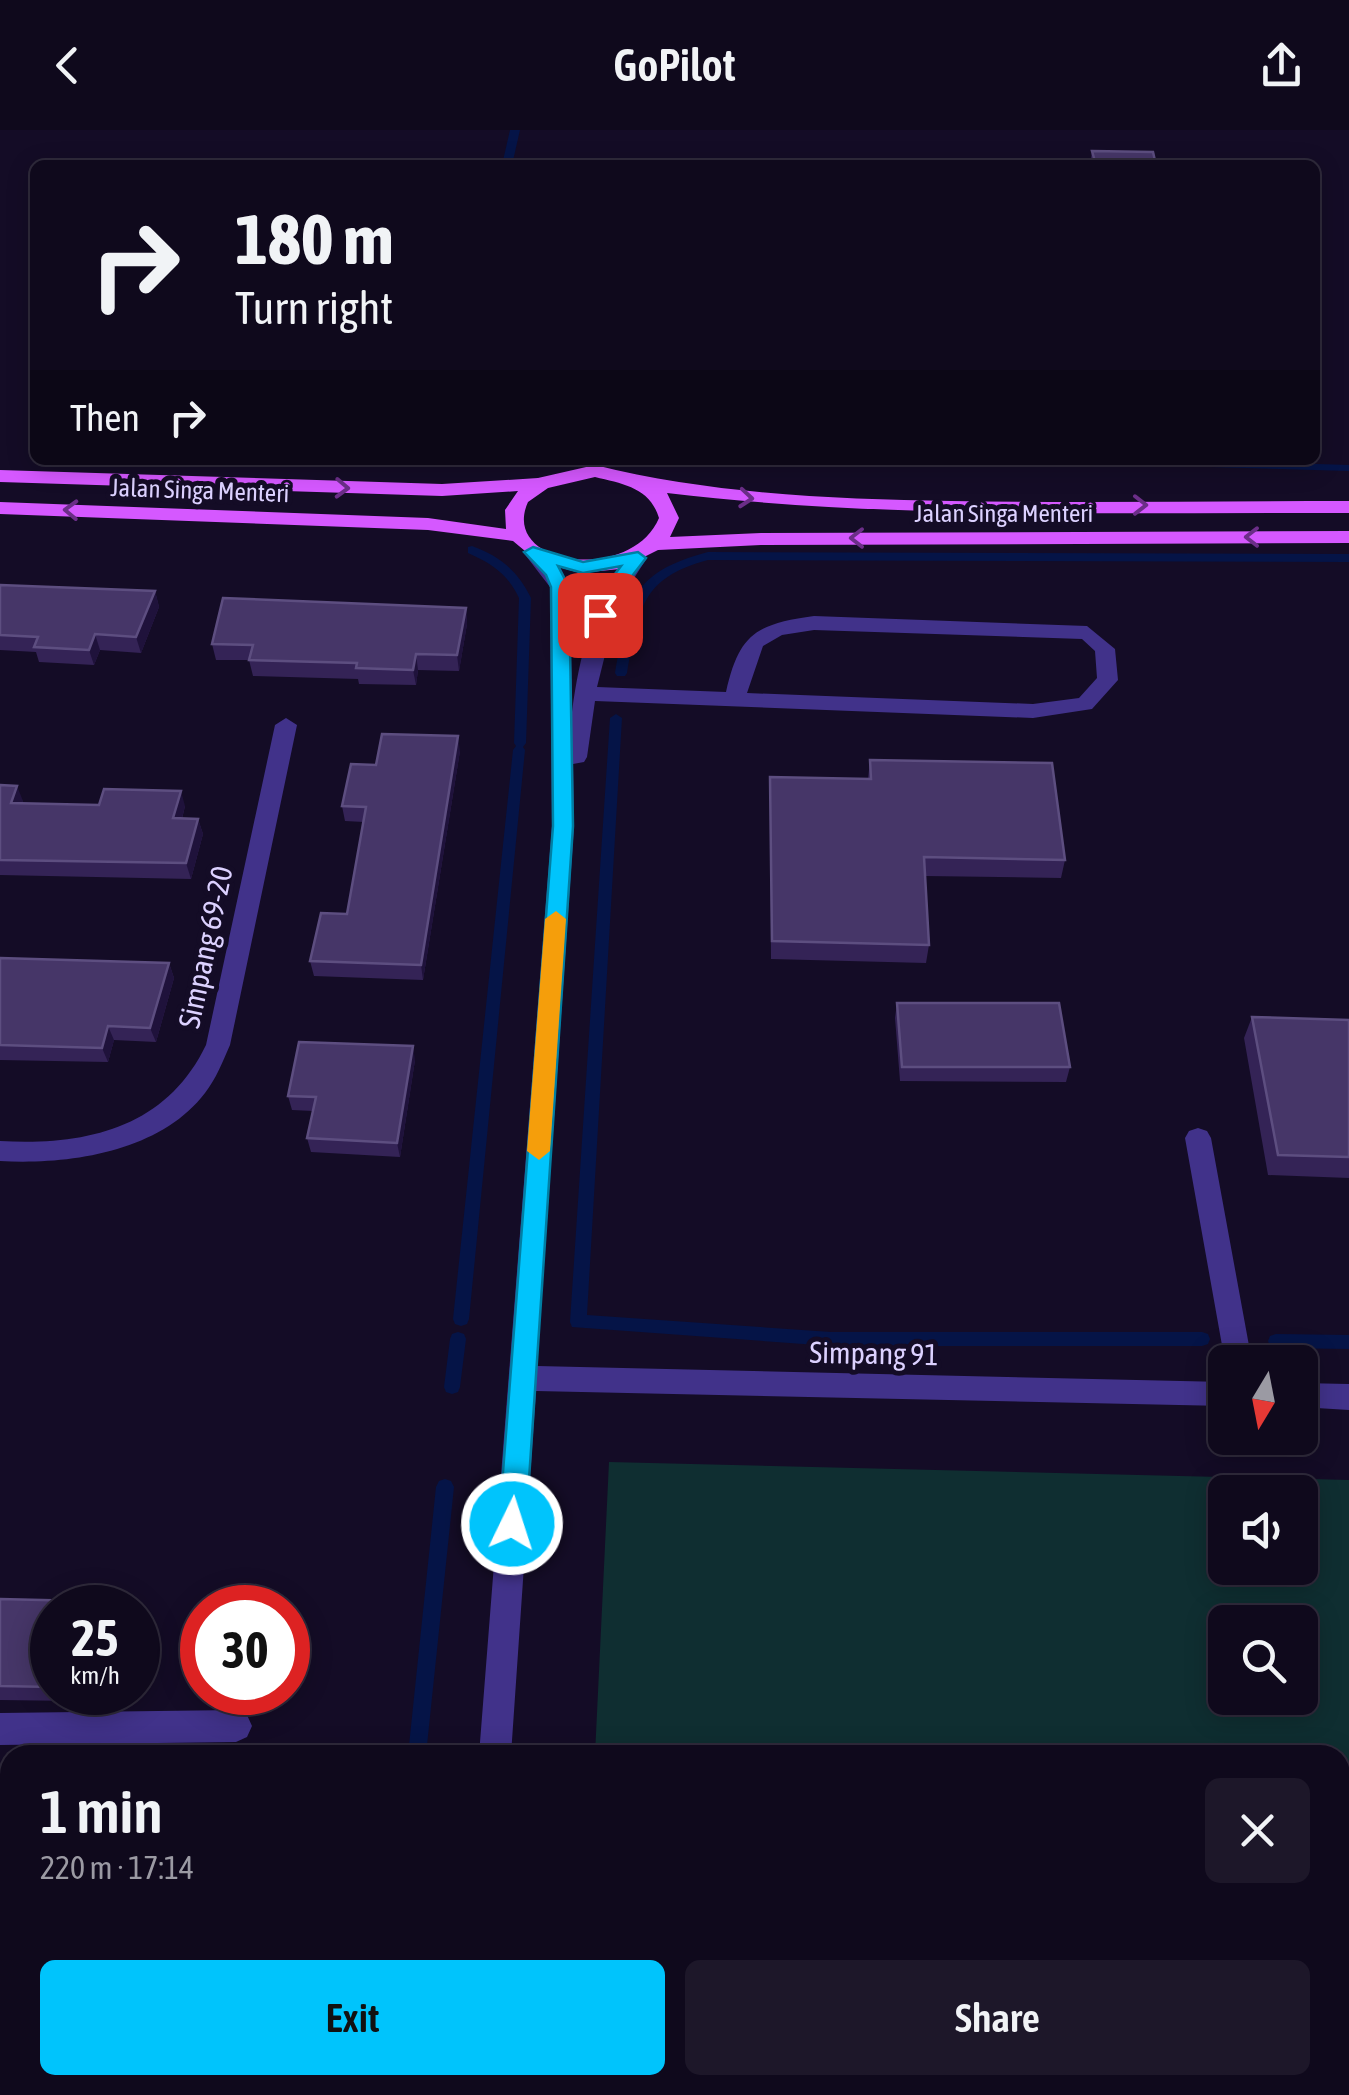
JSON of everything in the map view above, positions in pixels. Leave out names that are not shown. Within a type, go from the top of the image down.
[{"type":"main road","points":[[595,470],[625,474],[649,485],[664,498],[670,513],[668,529],[658,544],[638,558],[583,568],[525,544],[513,517],[520,499],[539,484],[565,474],[595,470]]},
{"type":"main road","name":"Jalan Singa Menteri","points":[[0,476],[442,490],[539,484]]},
{"type":"main road","name":"Jalan Singa Menteri","points":[[649,485],[774,500],[1349,507]]},
{"type":"main road","name":"Jalan Singa Menteri","points":[[0,508],[428,524],[525,544]]},
{"type":"main road","name":"Jalan Singa Menteri","points":[[658,544],[762,538],[1349,536]]},
{"type":"street","points":[[496,1745],[563,826],[560,587],[554,572],[525,544]]},
{"type":"street","points":[[563,826],[608,596],[638,558]]},
{"type":"street","points":[[586,694],[1034,711],[1085,704],[1108,680],[1104,649],[1086,633],[814,622],[772,628],[744,654],[736,698]]},
{"type":"street","name":"Simpang 69-20","points":[[0,1151],[34,1155],[97,1146],[148,1125],[194,1090],[218,1046],[286,724]]},
{"type":"street","points":[[1198,1138],[1236,1345]]},
{"type":"street","name":"Simpang 91","points":[[522,1378],[1208,1394]]},
{"type":"street","points":[[1318,1396],[1349,1396]]},
{"type":"street","points":[[0,1729],[236,1726]]},
{"type":"green space","points":[[609,1462],[1208,1477],[1208,1585],[1318,1585],[1318,1479],[1349,1480],[1349,1745],[595,1745]]},
{"type":"building","points":[[1092,151],[1153,152],[1155,160],[1095,160]]},
{"type":"building","points":[[0,585],[155,591],[136,637],[95,634],[89,650],[34,647],[38,637],[0,635]]},
{"type":"building","points":[[223,598],[466,608],[457,655],[416,654],[413,670],[356,668],[357,663],[249,660],[253,645],[212,644]]},
{"type":"building","points":[[382,734],[458,736],[421,965],[310,961],[321,913],[347,914],[366,807],[342,806],[351,764],[376,765]]},
{"type":"building","points":[[870,760],[1052,763],[1065,860],[924,857],[929,945],[772,941],[770,777],[871,779]]},
{"type":"building","points":[[0,785],[17,786],[11,803],[99,805],[104,789],[181,791],[173,818],[198,819],[186,863],[0,860]]},
{"type":"building","points":[[0,958],[169,963],[150,1028],[108,1026],[102,1048],[0,1045]]},
{"type":"building","points":[[897,1003],[1059,1003],[1070,1067],[902,1067]]},
{"type":"building","points":[[1252,1017],[1349,1020],[1349,1157],[1278,1155]]},
{"type":"building","points":[[299,1042],[413,1046],[397,1143],[307,1138],[316,1097],[288,1096]]},
{"type":"building","points":[[0,1599],[30,1600],[30,1687],[0,1686]]},
{"type":"waterway","points":[[508,160],[515,130]]},
{"type":"waterway","points":[[1246,465],[1349,468]]},
{"type":"waterway","points":[[472,550],[504,568],[525,598],[520,743]]},
{"type":"waterway","points":[[621,673],[635,611],[651,582],[665,571],[708,556],[1349,558]]},
{"type":"waterway","points":[[616,718],[578,1322],[831,1339],[1202,1339]]},
{"type":"waterway","points":[[461,1319],[519,750]]},
{"type":"waterway","points":[[452,1387],[458,1339]]},
{"type":"waterway","points":[[1276,1341],[1349,1342]]},
{"type":"waterway","points":[[418,1745],[445,1487]]},
{"type":"slow traffic","points":[[539,1151],[556,919]]},
{"type":"route","points":[[512,1524],[563,826],[560,587],[554,572],[533,552],[556,563],[583,568],[612,566],[638,558],[618,580],[600,615]]}]
